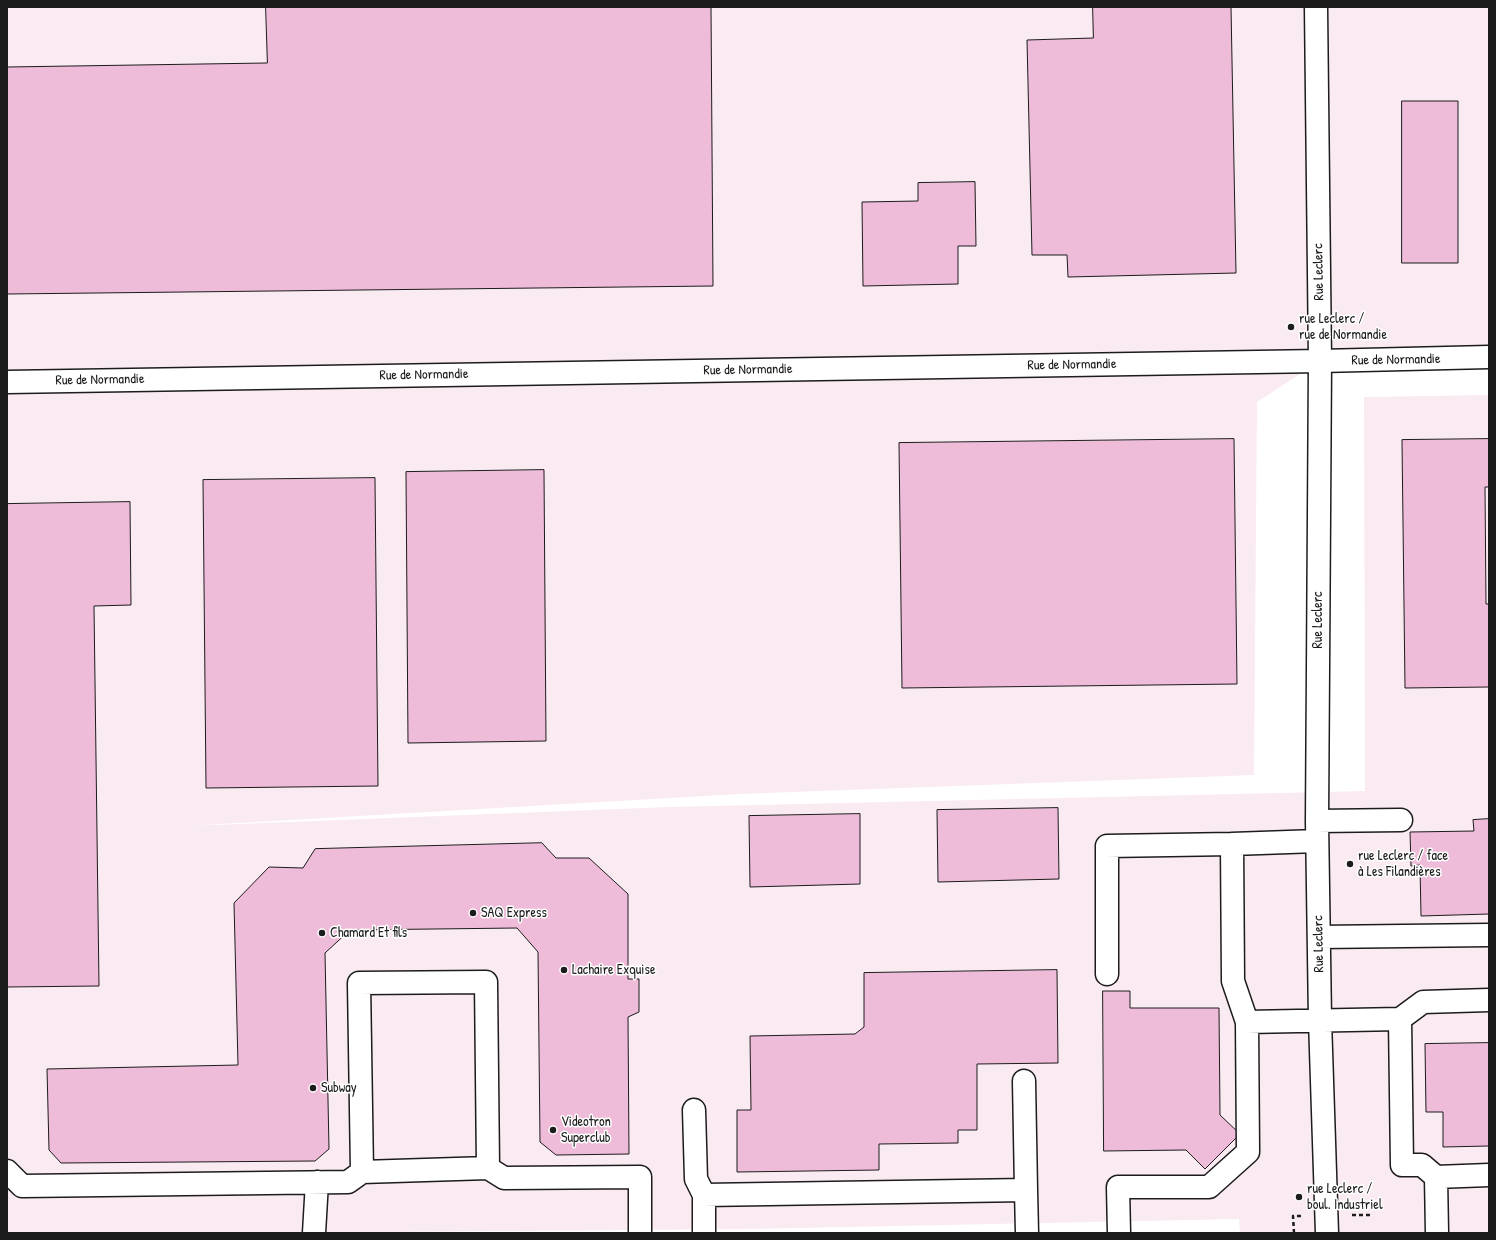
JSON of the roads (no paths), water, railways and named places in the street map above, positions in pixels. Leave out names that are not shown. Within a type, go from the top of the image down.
[{"type":"street","name":"Rue Leclerc","points":[[1316,7],[1320,361],[1317,831],[1320,1020],[1327,1233]]},
{"type":"street","name":"Rue de Normandie","points":[[7,382],[1489,358]]},
{"type":"street","points":[[1107,974],[1107,846],[1232,844],[1400,820]]},
{"type":"street","points":[[1119,1233],[1118,1187],[1209,1187],[1248,1152],[1247,1022],[1233,981],[1232,844]]},
{"type":"street","points":[[1319,937],[1489,935]]},
{"type":"street","points":[[362,1172],[359,983],[486,982],[488,1168]]},
{"type":"street","points":[[1247,1022],[1400,1019],[1423,1002],[1489,1000]]},
{"type":"street","points":[[1400,1019],[1402,1164],[1422,1165],[1436,1177],[1489,1176]]},
{"type":"street","points":[[1024,1081],[1026,1233]]},
{"type":"street","points":[[694,1110],[696,1179],[704,1195],[704,1233]]},
{"type":"street","points":[[7,1171],[22,1186],[348,1182],[362,1172],[488,1168],[504,1178],[640,1177],[640,1233]]},
{"type":"street","points":[[1436,1177],[1437,1233]]},
{"type":"street","points":[[314,1233],[317,1182]]},
{"type":"street","points":[[704,1195],[1026,1190]]},
{"type":"place","name":"rue Leclerc / rue de Normandie","points":[[1291,327]]},
{"type":"place","name":"rue Leclerc / face à Les Filandières","points":[[1350,864]]},
{"type":"place","name":"SAQ Express","points":[[473,913]]},
{"type":"place","name":"Chamard Et fils","points":[[322,933]]},
{"type":"place","name":"Lachaire Exquise","points":[[564,970]]},
{"type":"place","name":"Subway","points":[[313,1088]]},
{"type":"place","name":"Videotron Superclub","points":[[553,1130]]},
{"type":"place","name":"rue Leclerc / boul. Industriel","points":[[1299,1197]]}]
